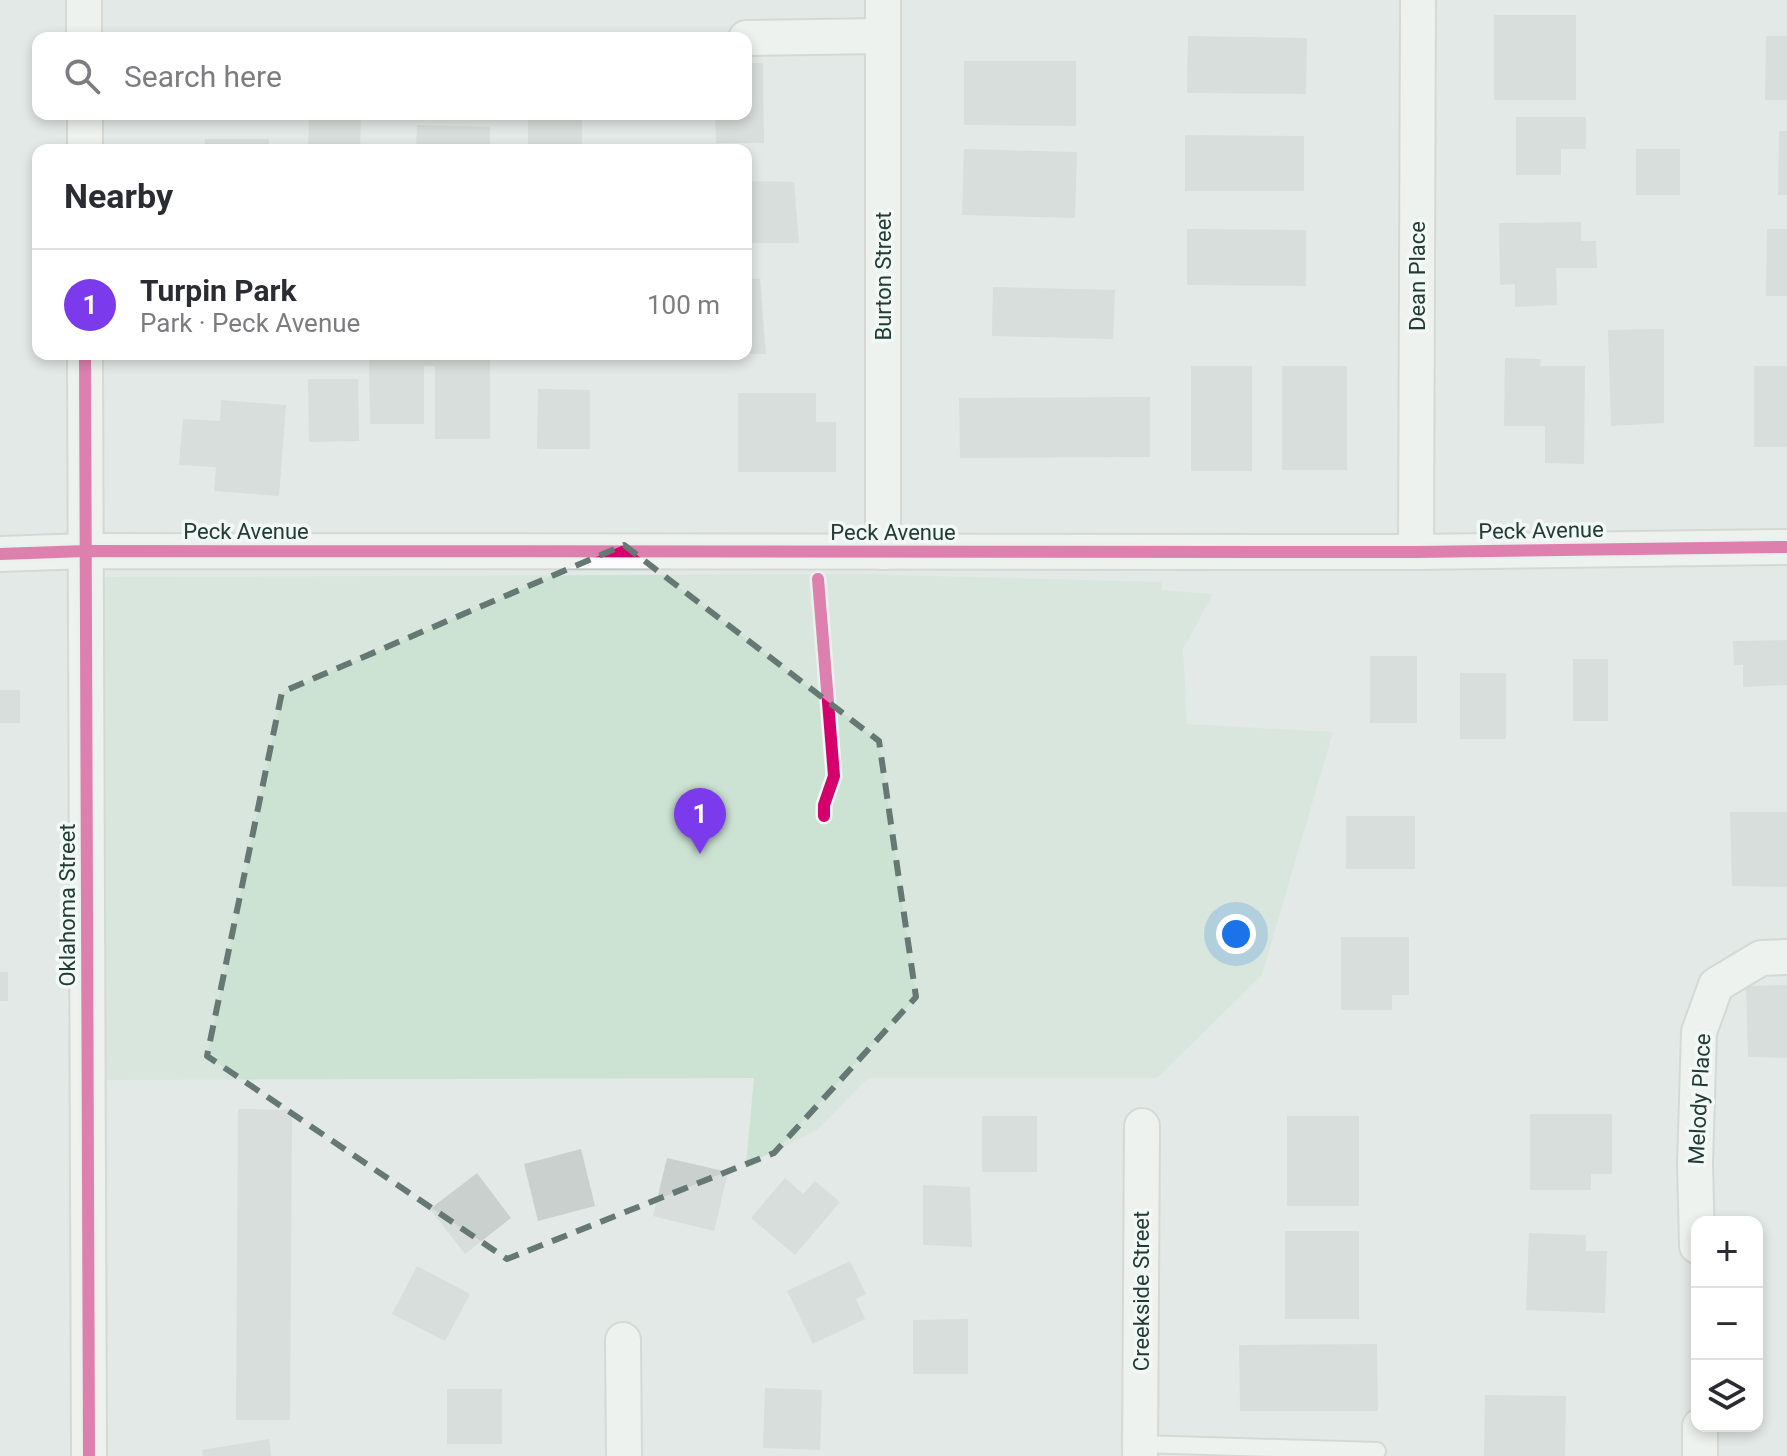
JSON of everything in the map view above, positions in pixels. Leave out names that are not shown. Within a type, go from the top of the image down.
[{"type":"street","points":[[84,0],[84,32]]},
{"type":"street","name":"Burton Street","points":[[883,0],[883,552]]},
{"type":"street","name":"Dean Place","points":[[1416,552],[1418,0]]},
{"type":"street","points":[[752,38],[882,36]]},
{"type":"street","points":[[85,120],[85,144]]},
{"type":"street","name":"Oklahoma Street","points":[[85,360],[89,1456]]},
{"type":"street","name":"Peck Avenue","points":[[0,554],[86,551],[1416,552],[1787,547]]},
{"type":"street","name":"Melody Place","points":[[1696,1216],[1699,1032],[1716,985],[1761,958],[1787,957]]},
{"type":"street","name":"Creekside Street","points":[[1140,1450],[1142,1126]]},
{"type":"street","points":[[623,1340],[624,1456]]},
{"type":"street","points":[[1700,1432],[1700,1456]]},
{"type":"lane","points":[[1140,1450],[1377,1451]]},
{"type":"highlighted area","points":[[624,545],[879,741],[916,997],[774,1153],[507,1259],[207,1056],[282,692]]},
{"type":"green space","points":[[861,574],[1161,582],[1162,590],[1213,594],[1183,649],[1187,724],[1333,732],[1262,975],[1157,1078],[868,1078],[817,1130],[746,1165],[754,1078],[100,1080],[103,577]]},
{"type":"building","points":[[1494,15],[1576,15],[1576,100],[1494,100]]},
{"type":"building","points":[[1188,36],[1307,38],[1306,94],[1187,93]]},
{"type":"building","points":[[1766,36],[1787,36],[1787,100],[1765,100]]},
{"type":"building","points":[[964,61],[1076,61],[1076,126],[964,125]]},
{"type":"building","points":[[752,63],[763,63],[764,143],[716,143],[715,120],[752,120]]},
{"type":"building","points":[[1516,117],[1586,117],[1586,149],[1561,149],[1561,175],[1516,175]]},
{"type":"building","points":[[309,120],[361,120],[360,144],[308,144]]},
{"type":"building","points":[[528,120],[582,120],[582,144],[528,144]]},
{"type":"building","points":[[417,125],[490,127],[490,144],[416,144]]},
{"type":"building","points":[[1779,131],[1787,131],[1787,195],[1778,195]]},
{"type":"building","points":[[1185,135],[1304,136],[1304,191],[1185,191]]},
{"type":"building","points":[[205,139],[269,139],[269,144],[205,144]]},
{"type":"building","points":[[964,149],[1077,152],[1075,218],[962,215]]},
{"type":"building","points":[[1636,149],[1680,149],[1680,195],[1636,195]]},
{"type":"building","points":[[752,181],[794,182],[799,243],[752,243]]},
{"type":"building","points":[[1581,222],[1581,241],[1596,241],[1597,268],[1556,268],[1557,305],[1515,307],[1515,284],[1500,285],[1499,223]]},
{"type":"building","points":[[1187,229],[1306,230],[1306,286],[1187,285]]},
{"type":"building","points":[[1767,229],[1787,229],[1787,296],[1766,296]]},
{"type":"building","points":[[752,279],[760,279],[766,354],[752,354]]},
{"type":"building","points":[[993,287],[1115,290],[1113,339],[992,336]]},
{"type":"building","points":[[1664,329],[1664,423],[1611,426],[1608,330]]},
{"type":"building","points":[[1505,358],[1541,359],[1540,366],[1585,366],[1584,464],[1545,463],[1545,426],[1504,426]]},
{"type":"building","points":[[369,360],[490,360],[490,439],[435,439],[435,366],[424,366],[424,424],[370,424]]},
{"type":"building","points":[[1191,366],[1252,366],[1252,471],[1191,471]]},
{"type":"building","points":[[1282,366],[1347,366],[1347,470],[1282,470]]},
{"type":"building","points":[[1754,366],[1787,366],[1787,447],[1754,447]]},
{"type":"building","points":[[308,379],[358,379],[359,441],[309,442]]},
{"type":"building","points":[[538,389],[590,390],[590,449],[537,449]]},
{"type":"building","points":[[738,393],[816,393],[816,422],[836,422],[836,472],[738,472]]},
{"type":"building","points":[[1150,397],[1150,457],[960,458],[959,398]]},
{"type":"building","points":[[221,400],[286,405],[279,496],[214,491],[216,467],[179,465],[183,419],[220,421]]},
{"type":"building","points":[[1787,640],[1787,685],[1743,687],[1743,665],[1734,665],[1733,641]]},
{"type":"building","points":[[1370,656],[1417,656],[1417,723],[1370,723]]},
{"type":"building","points":[[1573,659],[1608,659],[1608,721],[1573,721]]},
{"type":"building","points":[[1460,673],[1506,673],[1506,739],[1460,739]]},
{"type":"building","points":[[0,690],[20,690],[20,723],[0,723]]},
{"type":"building","points":[[1730,812],[1787,812],[1787,887],[1732,886]]},
{"type":"building","points":[[1346,816],[1415,816],[1415,869],[1346,869]]},
{"type":"building","points":[[1341,937],[1409,937],[1409,995],[1392,995],[1392,1010],[1341,1010]]},
{"type":"building","points":[[0,972],[8,972],[8,1001],[0,1001]]},
{"type":"building","points":[[1787,985],[1787,1058],[1748,1057],[1746,986]]},
{"type":"building","points":[[238,1109],[292,1110],[290,1420],[236,1420]]},
{"type":"building","points":[[1530,1114],[1612,1114],[1612,1174],[1591,1174],[1591,1190],[1530,1190]]},
{"type":"building","points":[[982,1116],[1037,1116],[1037,1172],[982,1172]]},
{"type":"building","points":[[1287,1116],[1359,1116],[1359,1206],[1287,1206]]},
{"type":"building","points":[[581,1149],[595,1206],[538,1221],[524,1164]]},
{"type":"building","points":[[667,1158],[728,1172],[714,1231],[653,1216]]},
{"type":"building","points":[[477,1173],[511,1218],[465,1254],[430,1209]]},
{"type":"building","points":[[785,1178],[803,1194],[815,1181],[840,1202],[795,1255],[751,1218]]},
{"type":"building","points":[[923,1185],[970,1187],[972,1247],[923,1245]]},
{"type":"building","points":[[1285,1231],[1359,1231],[1359,1319],[1285,1319]]},
{"type":"building","points":[[1529,1233],[1586,1235],[1586,1251],[1607,1251],[1605,1313],[1526,1310]]},
{"type":"building","points":[[850,1261],[866,1294],[856,1299],[865,1319],[813,1344],[787,1291]]},
{"type":"building","points":[[417,1266],[470,1294],[445,1341],[392,1314]]},
{"type":"building","points":[[968,1319],[968,1374],[913,1374],[913,1320]]},
{"type":"building","points":[[1377,1344],[1378,1411],[1240,1411],[1239,1345]]},
{"type":"building","points":[[765,1388],[822,1390],[820,1450],[763,1448]]},
{"type":"building","points":[[447,1389],[502,1389],[502,1444],[447,1444]]},
{"type":"building","points":[[1485,1395],[1566,1396],[1565,1456],[1484,1456]]},
{"type":"building","points":[[269,1439],[271,1456],[203,1456],[202,1450]]},
{"type":"cycle path","points":[[85,360],[89,1456]]},
{"type":"cycle path","points":[[0,554],[86,551],[1416,552],[1787,547]]},
{"type":"cycle path","points":[[818,579],[834,776],[824,805],[824,816]]},
{"type":"place","name":"Turpin Park","points":[[700,854]]}]
